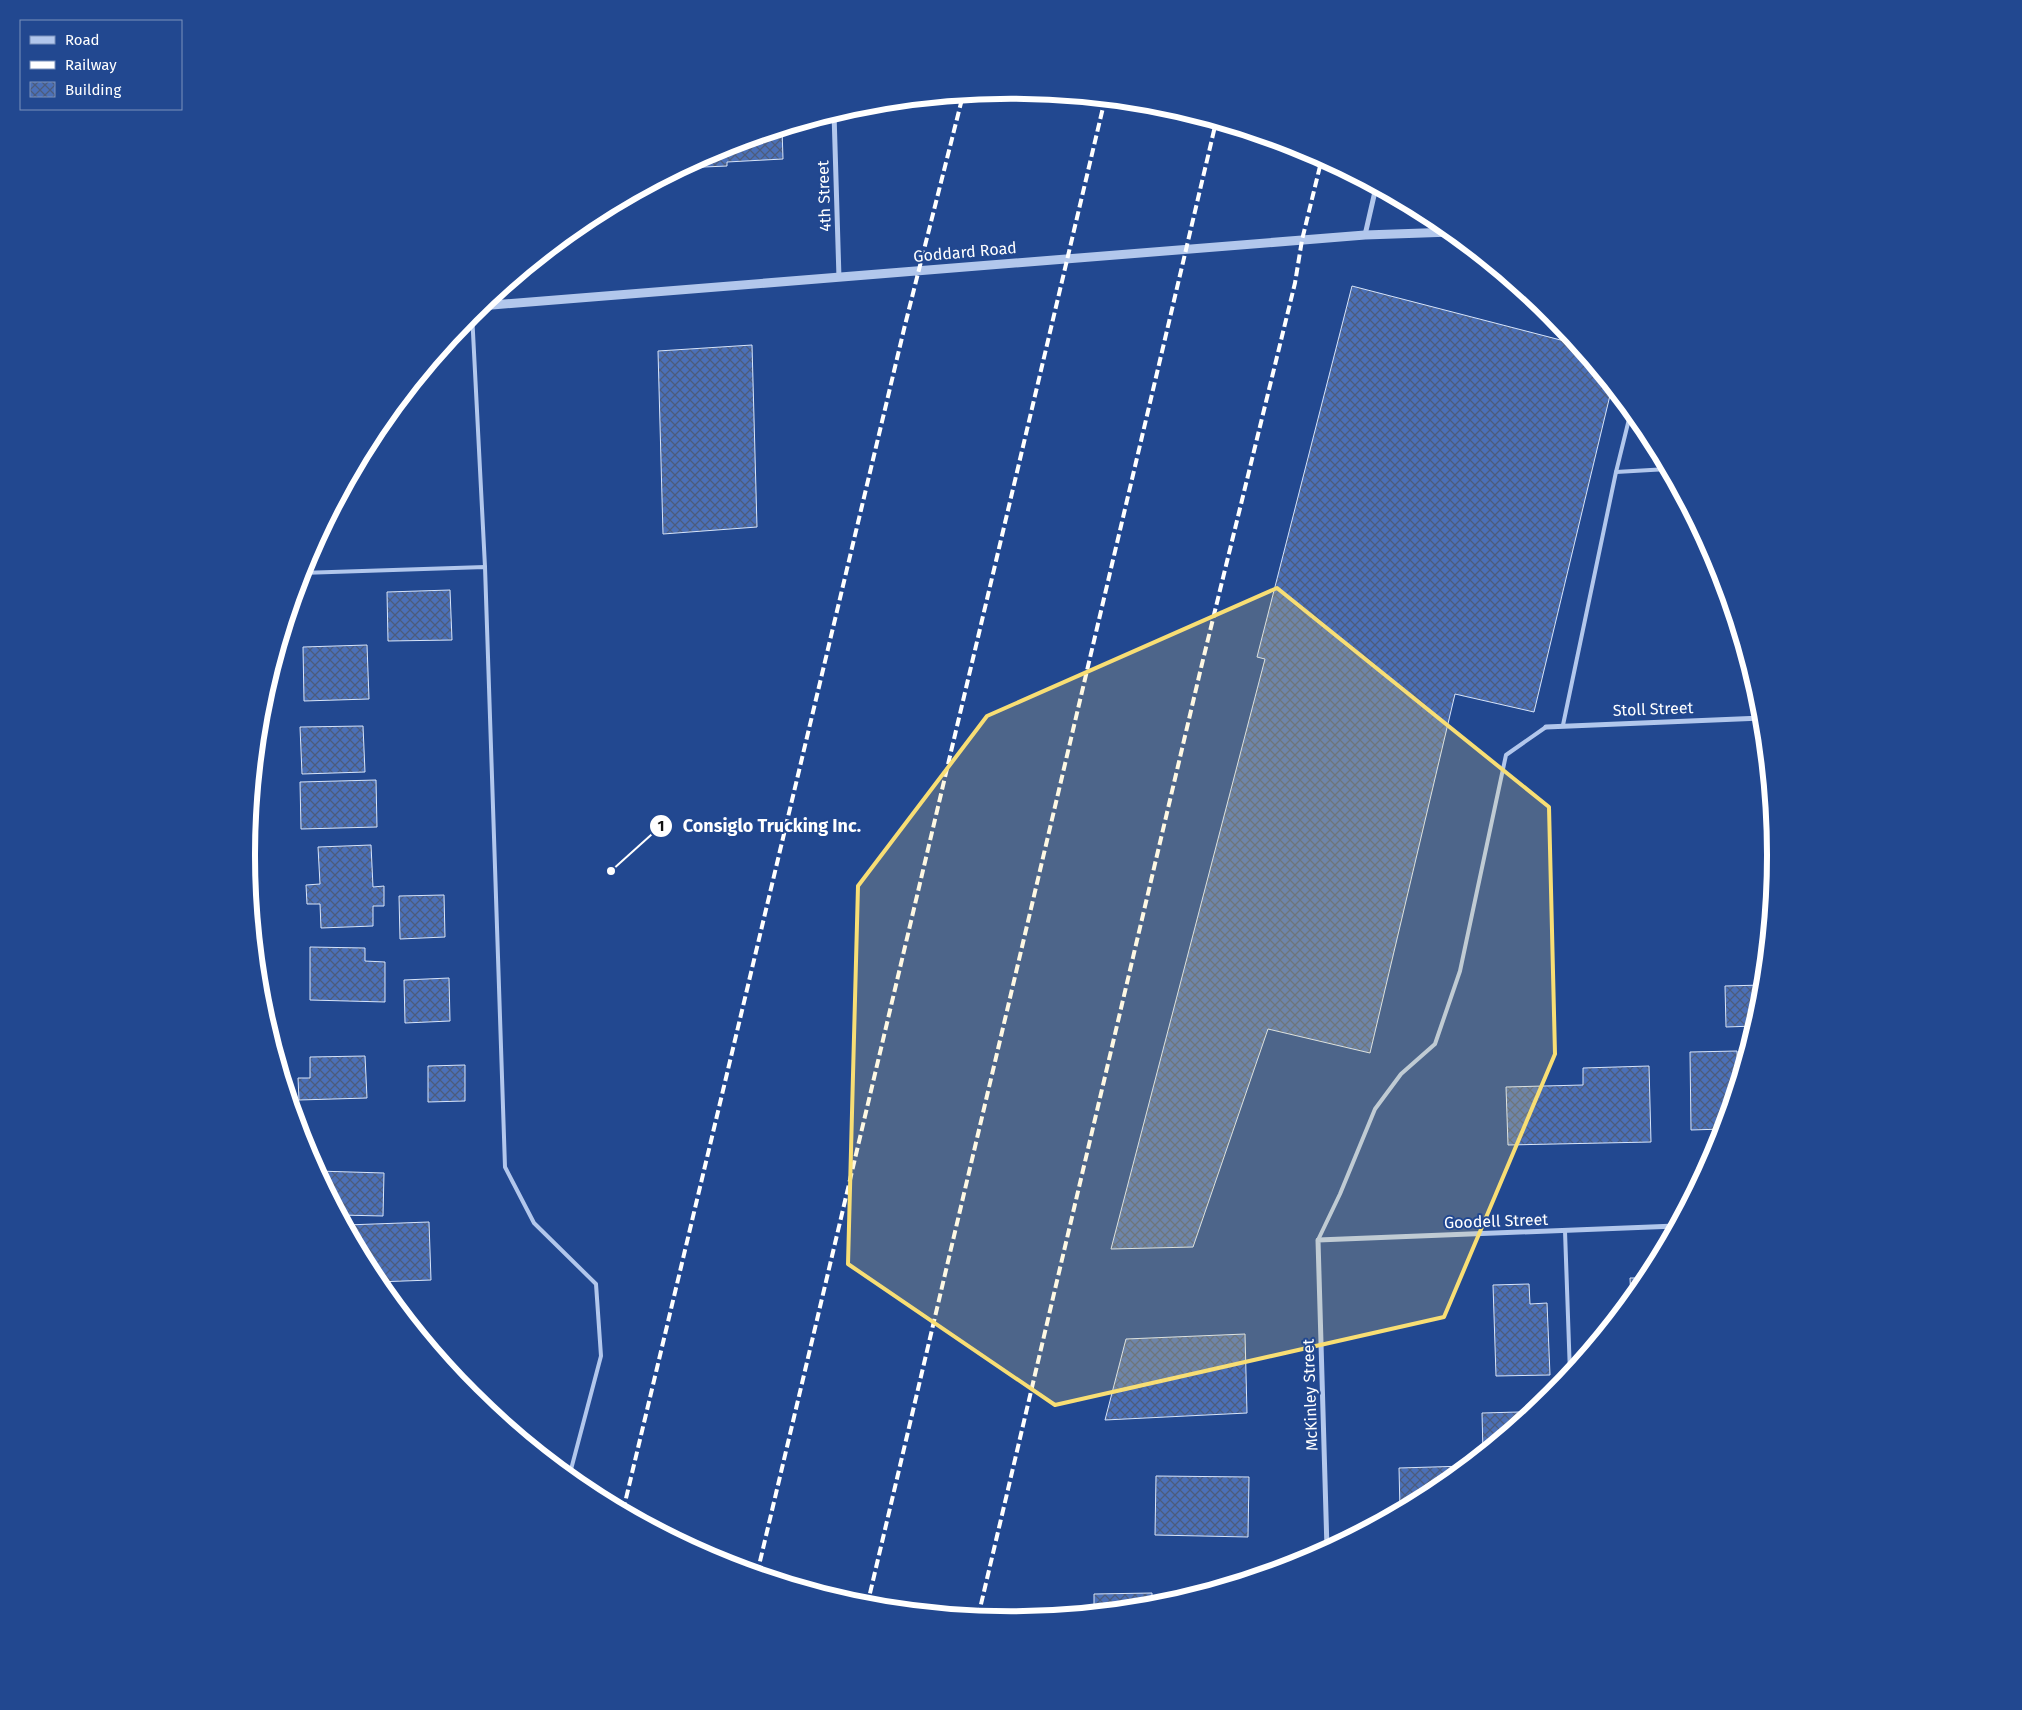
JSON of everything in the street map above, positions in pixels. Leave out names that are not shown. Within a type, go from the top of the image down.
[{"type":"street","name":"4th Street","points":[[834,120],[839,278]]},
{"type":"street","points":[[1366,235],[1375,193]]},
{"type":"street","name":"Goddard Road","points":[[492,305],[1366,235],[1440,232]]},
{"type":"street","name":"Stoll Street","points":[[1546,727],[1755,718]]},
{"type":"street","name":"Goodell Street","points":[[1318,1240],[1670,1226]]},
{"type":"street","name":"McKinley Street","points":[[1318,1240],[1327,1542]]},
{"type":"lane","points":[[473,324],[485,568],[505,1167],[534,1223],[596,1284],[601,1356],[571,1469]]},
{"type":"lane","points":[[1562,725],[1629,420]]},
{"type":"lane","points":[[1616,472],[1661,469]]},
{"type":"lane","points":[[309,573],[485,568]]},
{"type":"lane","points":[[1318,1240],[1340,1194],[1375,1109],[1401,1074],[1435,1044],[1460,971],[1506,755],[1546,727]]},
{"type":"lane","points":[[1565,1231],[1570,1365]]},
{"type":"highlighted area","points":[[1277,588],[1549,807],[1555,1054],[1444,1317],[1055,1405],[848,1264],[858,886],[987,716]]},
{"type":"building","points":[[782,135],[783,159],[727,162],[727,166],[698,167],[722,156]]},
{"type":"building","points":[[1352,286],[1566,341],[1610,394],[1534,712],[1455,694],[1370,1053],[1268,1029],[1193,1247],[1111,1249],[1265,659],[1257,657]]},
{"type":"building","points":[[752,345],[757,527],[663,534],[658,351]]},
{"type":"building","points":[[450,590],[452,640],[388,641],[387,592]]},
{"type":"building","points":[[367,645],[369,699],[304,701],[303,647]]},
{"type":"building","points":[[363,726],[365,772],[302,774],[300,727]]},
{"type":"building","points":[[376,780],[377,827],[301,829],[300,782]]},
{"type":"building","points":[[371,845],[373,887],[384,886],[384,906],[373,906],[373,926],[321,928],[320,904],[307,904],[306,885],[320,884],[318,847]]},
{"type":"building","points":[[444,895],[445,937],[400,939],[399,896]]},
{"type":"building","points":[[310,947],[365,948],[365,961],[385,962],[385,1002],[310,1000]]},
{"type":"building","points":[[449,978],[450,1021],[405,1023],[404,980]]},
{"type":"building","points":[[1756,985],[1747,1026],[1726,1027],[1725,986]]},
{"type":"building","points":[[1737,1051],[1737,1063],[1715,1129],[1691,1130],[1690,1052]]},
{"type":"building","points":[[365,1056],[367,1098],[299,1100],[298,1078],[310,1078],[310,1057]]},
{"type":"building","points":[[465,1065],[465,1101],[428,1102],[428,1066]]},
{"type":"building","points":[[1649,1066],[1651,1142],[1508,1145],[1506,1087],[1583,1085],[1583,1068]]},
{"type":"building","points":[[325,1171],[384,1173],[383,1216],[347,1215]]},
{"type":"building","points":[[429,1222],[431,1280],[387,1282],[352,1225]]},
{"type":"building","points":[[1630,1278],[1638,1278],[1630,1288]]},
{"type":"building","points":[[1529,1284],[1530,1304],[1547,1303],[1550,1375],[1496,1376],[1493,1285]]},
{"type":"building","points":[[1245,1334],[1247,1413],[1105,1420],[1126,1339]]},
{"type":"building","points":[[1519,1412],[1519,1416],[1483,1446],[1482,1413]]},
{"type":"building","points":[[1455,1466],[1400,1503],[1399,1468]]},
{"type":"building","points":[[1156,1476],[1249,1477],[1248,1537],[1155,1535]]},
{"type":"building","points":[[1152,1593],[1152,1598],[1094,1607],[1094,1594]]},
{"type":"railway","points":[[624,1505],[905,325],[962,100]]},
{"type":"railway","points":[[759,1568],[1104,104]]},
{"type":"railway","points":[[869,1598],[1215,127]]},
{"type":"railway","points":[[980,1610],[1201,668],[1295,283],[1302,240],[1320,165]]},
{"type":"place","name":"Consiglo Trucking Inc.","points":[[611,871]]}]
